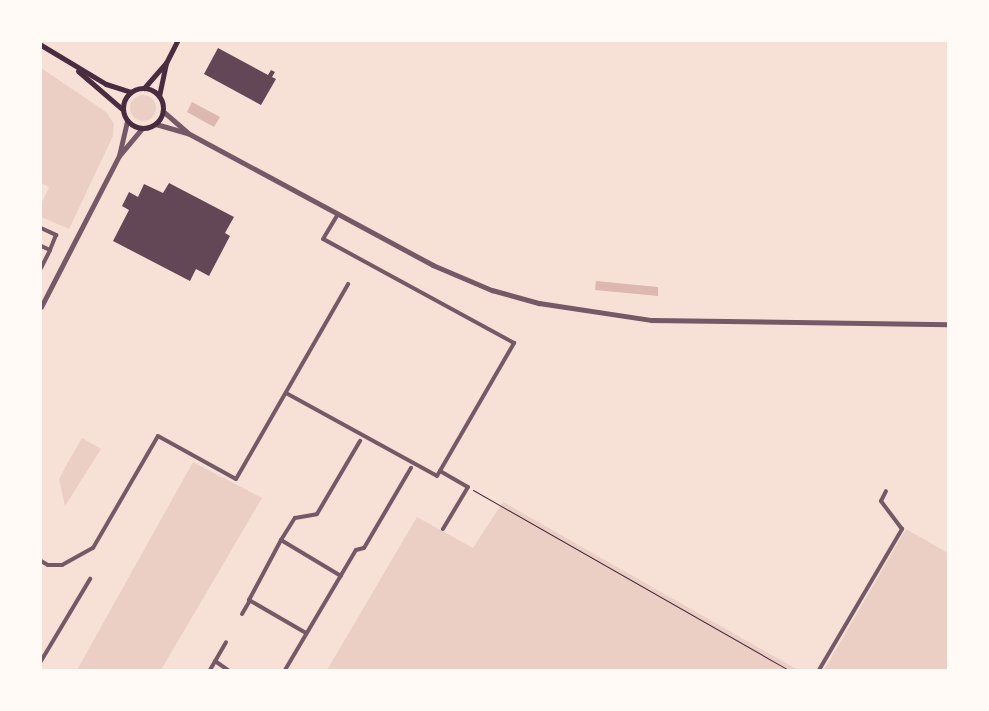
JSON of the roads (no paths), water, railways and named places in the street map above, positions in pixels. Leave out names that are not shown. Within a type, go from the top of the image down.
[{"type":"main road","points":[[76,69],[116,89],[130,92],[144,88],[166,62],[177,41]]},
{"type":"main road","points":[[41,44],[76,69],[122,109],[127,121],[142,128],[156,124],[163,111],[159,96],[166,62]]},
{"type":"main road","points":[[144,88],[159,96]]},
{"type":"main road","points":[[122,109],[130,92]]},
{"type":"street","points":[[163,111],[188,133]]},
{"type":"street","points":[[118,156],[127,121]]},
{"type":"street","points":[[156,124],[188,133],[464,279],[506,294],[563,309],[652,320],[948,324]]},
{"type":"street","points":[[41,307],[43,298],[118,156],[142,128]]},
{"type":"street","points":[[286,393],[438,476],[514,343],[323,239],[338,214]]},
{"type":"street","points":[[41,228],[56,235],[41,268]]},
{"type":"street","points":[[41,246],[50,250]]},
{"type":"street","points":[[41,561],[48,565],[62,565],[93,548],[158,436],[236,479],[348,284]]},
{"type":"street","points":[[242,614],[281,540],[295,518],[317,514],[360,441]]},
{"type":"street","points":[[285,670],[356,550],[364,548],[411,468]]},
{"type":"street","points":[[440,471],[468,487],[443,529]]},
{"type":"street","points":[[819,670],[902,529],[881,501],[886,491]]},
{"type":"street","points":[[281,540],[340,576]]},
{"type":"street","points":[[41,661],[90,579]]},
{"type":"street","points":[[250,600],[306,632]]},
{"type":"street","points":[[210,670],[226,642]]},
{"type":"street","points":[[215,662],[228,670]]}]
